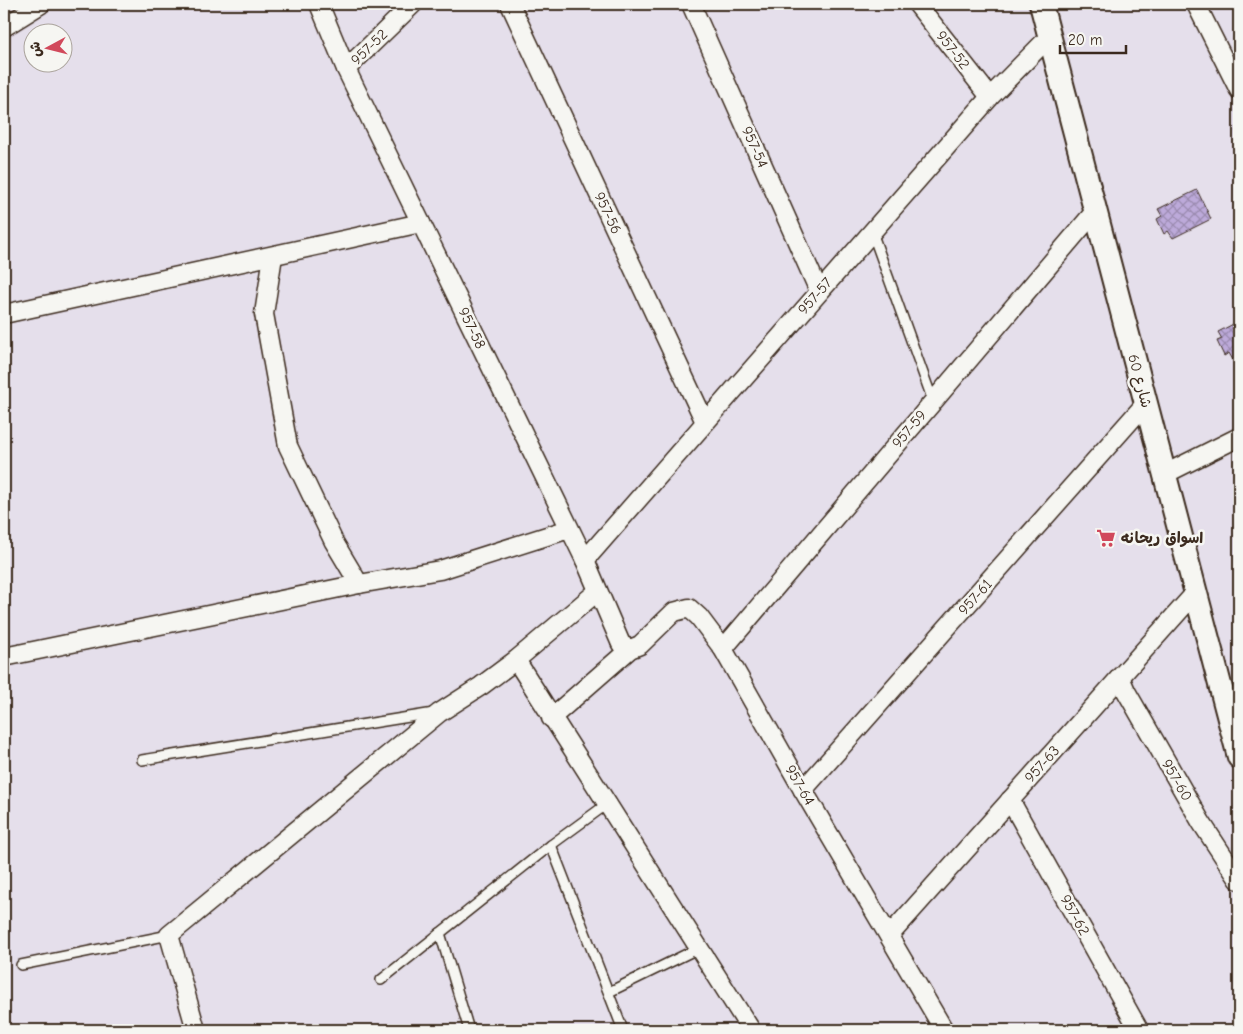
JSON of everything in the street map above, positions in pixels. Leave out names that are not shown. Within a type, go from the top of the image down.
[{"type":"street","points":[[4,27],[40,4]]},
{"type":"street","name":"957-58","points":[[319,4],[346,69],[585,560],[621,644],[630,649]]},
{"type":"street","name":"957-52","points":[[346,69],[413,4]]},
{"type":"street","name":"957-56","points":[[510,4],[705,422]]},
{"type":"street","name":"957-54","points":[[692,4],[819,291]]},
{"type":"street","name":"957-52","points":[[917,4],[990,97]]},
{"type":"street","name":"شارع 60","points":[[1042,4],[1196,592],[1234,712],[1239,757]]},
{"type":"street","points":[[1196,4],[1239,90]]},
{"type":"street","name":"957-57","points":[[585,560],[990,97],[1050,36]]},
{"type":"street","name":"957-59","points":[[723,649],[1096,210]]},
{"type":"street","points":[[4,314],[421,224]]},
{"type":"street","points":[[273,256],[264,314],[288,446],[334,542],[359,584]]},
{"type":"street","name":"957-61","points":[[803,790],[1146,403]]},
{"type":"street","points":[[1165,474],[1239,437]]},
{"type":"street","points":[[4,657],[359,584],[440,570],[570,529]]},
{"type":"street","points":[[196,1030],[169,935],[439,713],[482,686],[516,660],[598,590]]},
{"type":"street","name":"957-63","points":[[889,936],[1196,592]]},
{"type":"street","name":"957-64","points":[[630,649],[640,645],[674,612],[689,608],[699,617],[723,649],[803,790],[944,1030]]},
{"type":"street","points":[[551,718],[630,649]]},
{"type":"street","points":[[516,660],[551,718],[751,1030]]},
{"type":"street","name":"957-60","points":[[1120,677],[1126,691],[1201,822],[1239,880]]},
{"type":"street","name":"957-62","points":[[1010,800],[1139,1030]]},
{"type":"lane","points":[[872,231],[933,401]]},
{"type":"lane","points":[[142,760],[439,713]]},
{"type":"lane","points":[[381,980],[607,804]]},
{"type":"lane","points":[[552,845],[623,1030]]},
{"type":"lane","points":[[440,933],[469,1030]]},
{"type":"lane","points":[[21,965],[169,935]]},
{"type":"lane","points":[[609,992],[699,948]]},
{"type":"building","points":[[1197,190],[1211,219],[1173,238],[1168,231],[1164,234],[1157,219],[1162,216],[1158,209]]},
{"type":"building","points":[[1239,321],[1239,358],[1233,360],[1229,353],[1224,356],[1217,341],[1222,339],[1218,332]]},
{"type":"place","name":"اسواق ريحانه","points":[[1106,538]]}]
